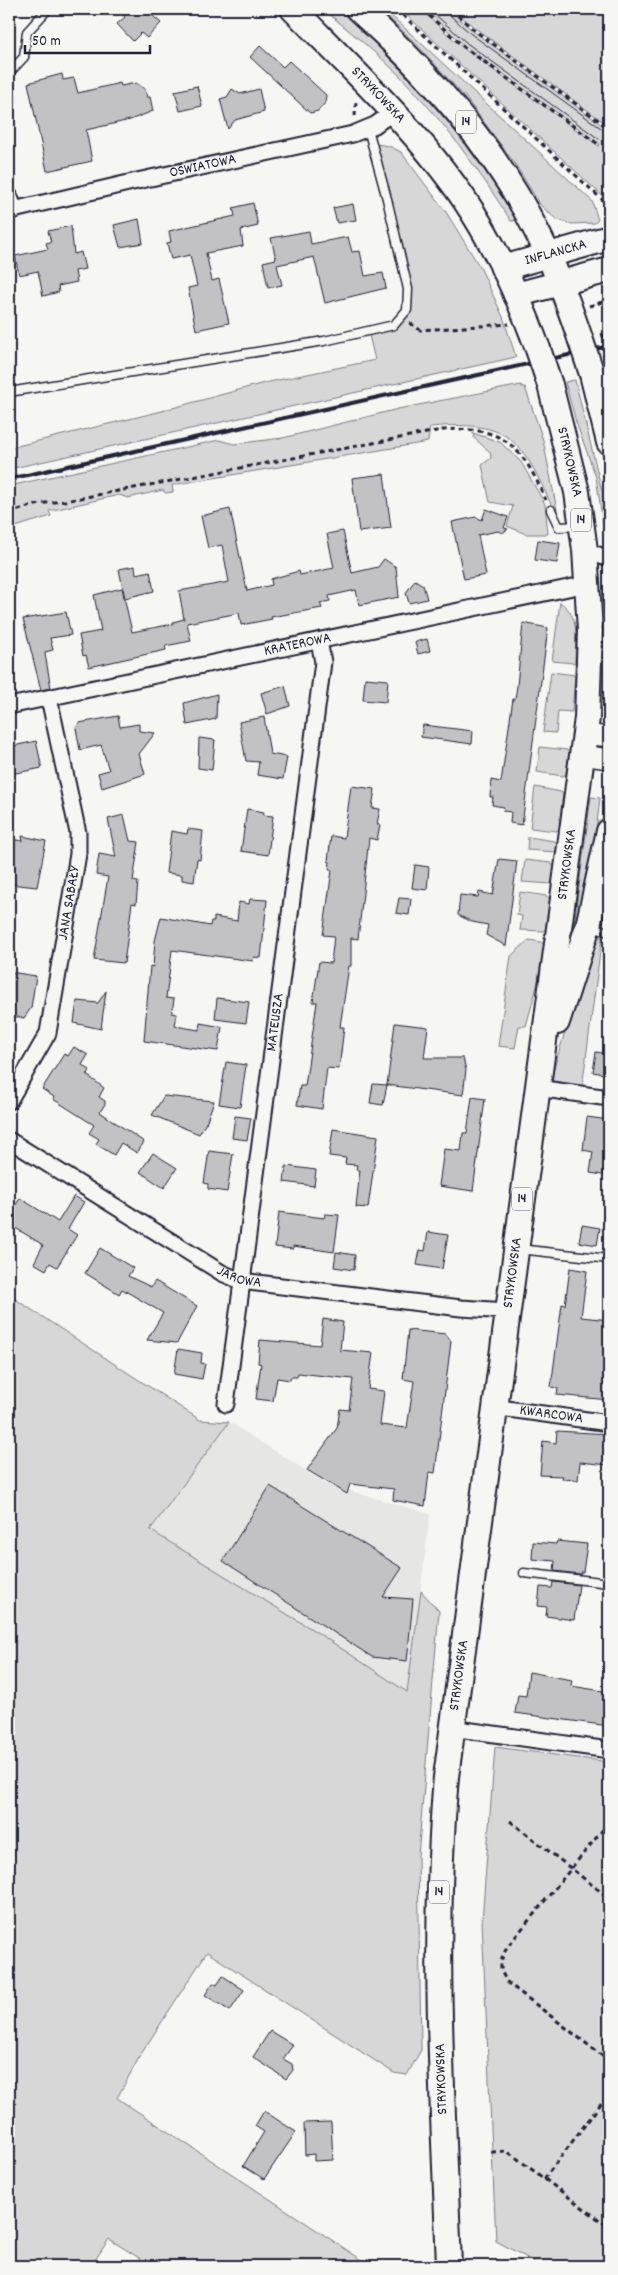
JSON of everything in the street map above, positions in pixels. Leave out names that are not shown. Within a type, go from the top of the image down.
[{"type":"main road","name":"STRYKOWSKA","points":[[293,9],[393,112],[432,157],[464,200],[503,268],[538,349],[550,385],[569,456],[585,550],[590,670],[584,745],[493,1407],[451,1728],[442,1828],[439,1942],[449,2266]]},
{"type":"main road","name":"14","points":[[358,9],[412,60],[470,127],[514,191],[548,255],[560,283],[591,335],[592,374],[607,418],[609,442]]},
{"type":"main road","name":"INFLANCKA","points":[[503,268],[609,238]]},
{"type":"main road","name":"INFLANCKA","points":[[516,295],[609,270]]},
{"type":"main road","name":"STRYKOWSKA","points":[[537,1088],[598,929],[609,832]]},
{"type":"street","name":"OŚWIATOWA","points":[[12,211],[353,134],[368,129],[393,112]]},
{"type":"street","points":[[9,195],[12,211]]},
{"type":"street","points":[[585,550],[609,559]]},
{"type":"street","name":"KRATEROWA","points":[[9,706],[587,584]]},
{"type":"street","name":"MATEUSZA","points":[[226,1404],[323,662],[319,640]]},
{"type":"street","name":"JANA SABAŁY","points":[[9,1101],[48,1033],[78,854],[78,833],[49,698]]},
{"type":"street","points":[[584,745],[609,737]]},
{"type":"street","points":[[584,745],[609,759]]},
{"type":"street","points":[[537,1088],[609,1098]]},
{"type":"street","name":"JAROWA","points":[[9,1140],[222,1273],[241,1281],[461,1308],[506,1311]]},
{"type":"street","name":"KWARCOWA","points":[[493,1407],[609,1423]]},
{"type":"street","points":[[451,1728],[609,1750]]},
{"type":"lane","points":[[9,73],[24,57],[27,32],[48,9]]},
{"type":"lane","points":[[9,392],[324,341],[384,329],[394,325],[402,318],[409,300],[408,289],[368,129]]},
{"type":"lane","points":[[550,510],[560,527],[582,525]]},
{"type":"lane","points":[[515,1248],[609,1259]]},
{"type":"lane","points":[[524,1573],[609,1583]]},
{"type":"path","points":[[396,9],[609,206]]},
{"type":"path","points":[[422,9],[464,47],[598,144]]},
{"type":"path","points":[[450,9],[474,30],[609,128]]},
{"type":"path","points":[[552,9],[556,14]]},
{"type":"path","points":[[600,303],[609,300]]},
{"type":"path","points":[[609,314],[609,332]]},
{"type":"path","points":[[507,317],[513,332]]},
{"type":"path","points":[[402,318],[420,330],[510,324]]},
{"type":"path","points":[[591,335],[609,355]]},
{"type":"path","points":[[9,514],[23,507],[39,503],[65,501],[460,428],[489,432],[515,448],[529,464],[550,510]]},
{"type":"path","points":[[510,1821],[609,1898]]},
{"type":"path","points":[[609,1822],[570,1867],[508,1946],[500,1960],[501,1974],[508,1983],[609,2061]]},
{"type":"path","points":[[544,2179],[609,2093]]},
{"type":"path","points":[[491,2152],[507,2150],[609,2226]]},
{"type":"shaded area","points":[[323,9],[338,9],[412,81],[477,160],[515,218],[514,221],[511,221],[459,146],[416,93],[382,58]]},
{"type":"shaded area","points":[[380,9],[384,9],[592,201],[598,220],[595,223],[570,224],[556,219],[541,206],[515,164],[466,98],[418,46]]},
{"type":"shaded area","points":[[400,9],[420,9],[464,49],[599,146],[600,144],[466,47],[424,9],[448,9],[473,31],[609,130],[609,202]]},
{"type":"shaded area","points":[[453,9],[609,9],[609,126],[475,28]]},
{"type":"shaded area","points":[[376,144],[389,146],[401,152],[446,212],[481,269],[503,317],[516,357],[9,469],[9,448],[158,412],[264,383],[375,360],[369,335],[396,327],[407,316],[412,300],[412,289],[391,198]]},
{"type":"shaded area","points":[[575,380],[609,520],[609,548],[605,537],[596,477],[576,422],[565,382]]},
{"type":"shaded area","points":[[521,385],[525,387],[543,440],[559,520],[536,474],[515,443],[501,434],[483,428],[460,426],[430,427],[428,442],[172,485],[173,492],[165,493],[163,490],[128,498],[119,495],[49,511],[51,516],[9,529],[9,486],[219,440],[234,444],[283,438],[398,409]]},
{"type":"shaded area","points":[[473,433],[500,442],[521,462],[545,504],[548,534],[526,534],[507,526],[513,506],[490,502],[482,465],[491,458],[490,452],[474,438]]},
{"type":"shaded area","points":[[560,602],[567,608],[574,621],[576,645],[575,662],[573,663],[552,661]]},
{"type":"shaded area","points":[[551,672],[575,675],[572,712],[558,711],[556,733],[543,732]]},
{"type":"shaded area","points":[[540,747],[567,750],[569,753],[566,774],[563,776],[537,772]]},
{"type":"shaded area","points":[[535,787],[563,794],[559,829],[556,831],[530,828]]},
{"type":"shaded area","points":[[591,797],[600,798],[590,881],[575,934],[573,931]]},
{"type":"shaded area","points":[[528,837],[555,841],[557,844],[556,852],[527,850]]},
{"type":"shaded area","points":[[525,860],[551,863],[554,867],[552,884],[522,882]]},
{"type":"shaded area","points":[[520,892],[547,896],[550,899],[545,931],[520,930],[522,916],[517,915]]},
{"type":"shaded area","points":[[594,936],[602,937],[582,1088],[554,1082],[551,1078]]},
{"type":"shaded area","points":[[529,940],[541,942],[544,945],[537,986],[526,1026],[519,1026],[515,1048],[498,1046],[511,956]]},
{"type":"shaded area","points":[[9,1295],[200,1420],[229,1422],[150,1530],[318,1633],[407,1692],[421,1591],[439,1611],[418,1856],[421,2050],[407,2075],[394,2073],[207,1952],[141,2054],[117,2098],[371,2266],[152,2266],[109,2239],[91,2266],[9,2266]]},
{"type":"shaded area","points":[[229,1422],[327,1484],[430,1514],[408,1693],[150,1529]]},
{"type":"shaded area","points":[[495,1747],[609,1762],[609,2266],[542,2266],[496,2241],[482,1921]]},
{"type":"building","points":[[117,9],[145,9],[161,23],[147,38],[141,33],[133,41],[117,24],[125,17]]},
{"type":"building","points":[[260,46],[283,67],[289,61],[326,95],[325,103],[318,111],[310,113],[250,57]]},
{"type":"building","points":[[62,74],[63,80],[74,78],[78,93],[120,83],[121,86],[136,83],[145,89],[147,97],[150,97],[153,111],[130,120],[86,130],[92,161],[47,171],[28,83]]},
{"type":"building","points":[[197,86],[202,106],[180,111],[175,91]]},
{"type":"building","points":[[232,89],[240,94],[259,89],[264,112],[235,120],[228,129],[220,99],[227,97]]},
{"type":"building","points":[[253,203],[258,226],[241,230],[243,246],[206,253],[212,281],[219,279],[229,323],[196,330],[188,288],[197,286],[190,255],[171,259],[167,243],[171,242],[169,231],[235,216],[233,208]]},
{"type":"building","points":[[353,204],[356,220],[337,223],[333,208]]},
{"type":"building","points":[[139,219],[143,243],[120,247],[114,225]]},
{"type":"building","points":[[71,226],[74,254],[81,252],[85,269],[75,271],[77,282],[58,286],[59,292],[43,296],[38,271],[19,275],[15,256],[48,249],[46,243],[51,242],[48,231]]},
{"type":"building","points":[[309,231],[311,244],[348,237],[352,252],[360,251],[365,276],[383,273],[386,288],[325,303],[314,257],[277,265],[282,285],[268,288],[263,262],[276,259],[271,238]]},
{"type":"building","points":[[384,474],[391,528],[359,532],[352,478]]},
{"type":"building","points":[[230,509],[247,591],[272,585],[271,579],[299,571],[300,575],[334,568],[327,534],[343,531],[352,573],[378,567],[384,559],[396,567],[399,597],[359,605],[356,590],[329,596],[330,601],[320,603],[322,608],[271,617],[272,619],[241,625],[239,613],[187,623],[191,641],[165,646],[166,650],[89,667],[86,655],[83,656],[79,635],[101,631],[94,595],[122,588],[132,632],[173,624],[173,622],[184,619],[179,591],[229,582],[222,545],[208,548],[201,516]]},
{"type":"building","points":[[486,509],[508,517],[504,528],[508,529],[502,533],[498,531],[478,535],[486,575],[464,579],[452,522],[476,517],[482,520]]},
{"type":"building","points":[[538,540],[560,543],[557,563],[535,560]]},
{"type":"building","points":[[135,566],[136,574],[150,571],[154,591],[125,598],[119,569]]},
{"type":"building","points":[[415,580],[423,585],[427,599],[409,603],[406,593]]},
{"type":"building","points":[[66,612],[71,635],[50,638],[53,650],[45,652],[45,654],[51,688],[41,690],[23,619]]},
{"type":"building","points":[[523,623],[548,628],[522,825],[510,823],[511,812],[503,811],[504,807],[492,805],[493,797],[490,797],[491,780],[501,782],[513,699],[515,699],[517,686]]},
{"type":"building","points":[[427,639],[430,651],[418,654],[415,642]]},
{"type":"building","points":[[365,678],[388,680],[386,702],[363,700]]},
{"type":"building","points":[[285,686],[290,706],[267,714],[261,693]]},
{"type":"building","points":[[217,694],[216,719],[187,725],[184,703]]},
{"type":"building","points":[[118,716],[120,727],[139,724],[139,731],[155,733],[139,754],[145,774],[102,788],[98,773],[109,770],[101,745],[80,750],[76,728],[79,723]]},
{"type":"building","points":[[264,717],[270,754],[287,757],[283,779],[257,775],[259,762],[246,761],[239,722]]},
{"type":"building","points":[[423,725],[473,731],[472,744],[421,737]]},
{"type":"building","points":[[199,738],[215,740],[212,770],[198,768]]},
{"type":"building","points":[[36,741],[42,768],[11,774],[9,747]]},
{"type":"building","points":[[351,786],[375,789],[372,808],[380,809],[377,824],[380,825],[377,840],[369,838],[358,939],[351,938],[351,966],[349,966],[340,1027],[344,1027],[339,1069],[327,1068],[322,1109],[297,1105],[300,1086],[305,1086],[317,1002],[313,1002],[319,962],[331,963],[334,936],[323,935],[332,870],[329,870],[330,862],[328,861],[331,836],[344,838]]},
{"type":"building","points":[[247,809],[264,812],[263,815],[273,816],[268,855],[241,851]]},
{"type":"building","points":[[124,815],[130,841],[139,842],[133,881],[138,882],[136,904],[132,903],[124,963],[94,960],[108,877],[96,875],[99,854],[116,857],[108,819]]},
{"type":"building","points":[[188,829],[203,831],[200,860],[197,859],[194,882],[182,880],[182,875],[166,873],[171,831],[187,834]]},
{"type":"building","points":[[22,836],[46,841],[37,887],[9,884],[9,839],[23,841]]},
{"type":"building","points":[[499,859],[517,861],[506,946],[486,935],[488,925],[472,922],[458,915],[460,895],[478,897],[479,892],[493,895]]},
{"type":"building","points":[[415,865],[429,867],[427,890],[412,888]]},
{"type":"building","points":[[399,898],[411,899],[409,915],[396,913]]},
{"type":"building","points":[[250,899],[267,900],[261,958],[254,957],[253,961],[172,950],[166,998],[174,999],[172,1013],[177,1014],[175,1026],[199,1030],[200,1023],[222,1027],[218,1051],[144,1041],[150,966],[153,967],[155,941],[161,917],[210,926],[211,921],[214,921],[214,917],[237,921],[239,902],[249,904]]},
{"type":"building","points":[[10,972],[36,976],[31,1008],[24,1018],[9,1016]]},
{"type":"building","points":[[106,991],[101,1029],[74,1023],[77,1001],[98,1003]]},
{"type":"building","points":[[217,998],[249,1002],[246,1023],[215,1019]]},
{"type":"building","points":[[395,1023],[428,1027],[424,1058],[463,1058],[466,1070],[463,1095],[387,1085]]},
{"type":"building","points":[[74,1047],[88,1055],[82,1065],[90,1070],[87,1075],[104,1088],[99,1097],[105,1101],[105,1104],[100,1112],[144,1142],[137,1153],[121,1143],[114,1155],[96,1144],[99,1139],[89,1133],[94,1125],[53,1099],[54,1097],[42,1089],[64,1054],[68,1056]]},
{"type":"building","points":[[596,1052],[609,1054],[609,1075],[593,1072]]},
{"type":"building","points":[[226,1062],[246,1065],[240,1107],[219,1104]]},
{"type":"building","points":[[373,1084],[387,1085],[383,1105],[370,1103]]},
{"type":"building","points":[[164,1096],[214,1101],[206,1123],[199,1134],[152,1115]]},
{"type":"building","points":[[472,1097],[485,1099],[473,1191],[439,1186],[444,1149],[461,1151],[463,1133],[467,1133]]},
{"type":"building","points":[[235,1116],[251,1118],[247,1140],[232,1138]]},
{"type":"building","points":[[587,1117],[609,1120],[609,1176],[590,1173],[593,1152],[583,1150]]},
{"type":"building","points":[[333,1129],[378,1136],[368,1208],[356,1207],[360,1170],[356,1170],[357,1165],[345,1164],[346,1158],[329,1156]]},
{"type":"building","points":[[209,1151],[233,1154],[227,1192],[208,1189],[208,1184],[204,1183]]},
{"type":"building","points":[[153,1153],[177,1168],[164,1188],[140,1172]]},
{"type":"building","points":[[286,1166],[316,1170],[314,1186],[284,1182]]},
{"type":"building","points":[[74,1196],[84,1202],[68,1229],[77,1235],[57,1267],[50,1263],[46,1270],[34,1263],[43,1245],[9,1224],[9,1216],[20,1198],[58,1222]]},
{"type":"building","points":[[279,1212],[324,1218],[325,1214],[339,1215],[334,1252],[293,1246],[293,1249],[275,1247]]},
{"type":"building","points":[[582,1225],[600,1228],[597,1245],[579,1242]]},
{"type":"building","points":[[428,1232],[448,1235],[442,1269],[417,1265],[420,1250],[425,1251]]},
{"type":"building","points":[[100,1248],[133,1268],[128,1276],[151,1287],[155,1281],[197,1306],[177,1343],[147,1340],[163,1313],[122,1289],[119,1294],[85,1273]]},
{"type":"building","points":[[336,1252],[355,1255],[354,1270],[334,1267]]},
{"type":"building","points":[[570,1268],[587,1271],[581,1317],[609,1320],[609,1400],[557,1395],[558,1388],[551,1387],[562,1304],[565,1305]]},
{"type":"building","points":[[323,1319],[343,1322],[340,1350],[373,1353],[368,1389],[384,1391],[380,1425],[407,1428],[414,1381],[403,1379],[408,1330],[446,1334],[451,1341],[435,1473],[429,1472],[425,1506],[393,1500],[394,1489],[350,1484],[347,1494],[307,1470],[337,1428],[340,1409],[349,1410],[353,1379],[298,1373],[297,1377],[291,1377],[290,1380],[277,1378],[273,1401],[256,1399],[261,1364],[258,1363],[260,1340],[320,1345]]},
{"type":"building","points":[[178,1349],[202,1353],[201,1363],[205,1364],[202,1379],[174,1374]]},
{"type":"building","points":[[557,1431],[609,1434],[609,1465],[580,1462],[578,1480],[562,1479],[563,1476],[540,1475],[543,1441],[556,1443]]},
{"type":"building","points":[[270,1486],[402,1568],[383,1597],[413,1599],[407,1661],[372,1657],[223,1561]]},
{"type":"building","points":[[557,1541],[587,1544],[583,1572],[580,1574],[554,1571],[555,1561],[532,1559],[533,1542],[556,1544]]},
{"type":"building","points":[[553,1582],[579,1585],[574,1620],[546,1616],[547,1607],[538,1606],[540,1587],[552,1588]]},
{"type":"building","points":[[529,1672],[572,1680],[571,1686],[609,1692],[607,1705],[609,1705],[609,1726],[515,1713],[518,1695],[526,1696]]},
{"type":"building","points":[[223,1976],[244,1990],[230,2011],[205,1995],[213,1983],[217,1985]]},
{"type":"building","points":[[270,2031],[293,2045],[283,2059],[292,2064],[293,2070],[286,2079],[253,2057]]},
{"type":"building","points":[[264,2111],[296,2132],[264,2179],[243,2166],[264,2132],[255,2126]]},
{"type":"building","points":[[331,2122],[333,2160],[314,2161],[314,2154],[305,2155],[304,2123]]},
{"type":"tram line","points":[[429,9],[468,44],[599,139]]},
{"type":"tram line","points":[[443,9],[471,34],[605,131]]},
{"type":"railway","points":[[9,479],[609,346]]}]
